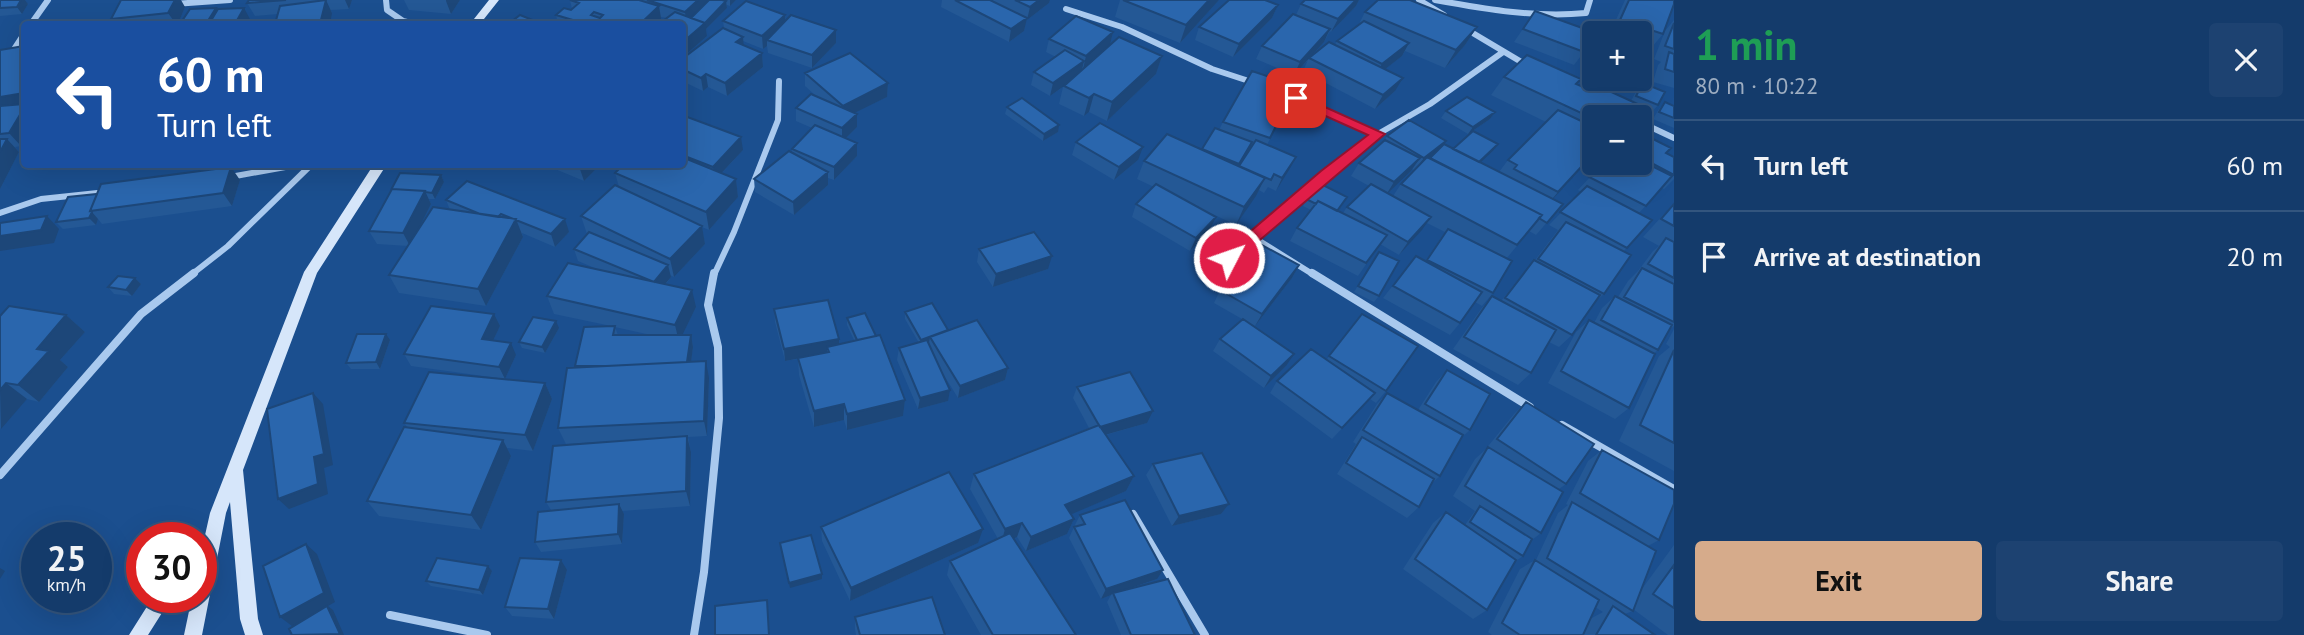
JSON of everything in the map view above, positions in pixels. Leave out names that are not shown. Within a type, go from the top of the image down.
[{"type":"main road","points":[[477,21],[494,0]]},
{"type":"main road","points":[[216,522],[311,272],[378,168]]},
{"type":"main road","points":[[235,469],[249,619],[254,635]]},
{"type":"main road","points":[[212,522],[218,513]]},
{"type":"main road","points":[[138,635],[152,613]]},
{"type":"main road","points":[[193,635],[198,613]]},
{"type":"main road","points":[[128,635],[150,616]]},
{"type":"street","points":[[33,21],[48,0]]},
{"type":"street","points":[[169,5],[230,0]]},
{"type":"street","points":[[386,0],[387,10],[403,21]]},
{"type":"street","points":[[1420,0],[1451,18]]},
{"type":"street","points":[[1435,0],[1496,11],[1560,17],[1586,13],[1590,0]]},
{"type":"street","points":[[1066,9],[1122,27],[1212,69],[1261,85]]},
{"type":"street","points":[[1462,24],[1484,34],[1503,52],[1536,70]]},
{"type":"street","points":[[6,63],[21,39]]},
{"type":"street","points":[[1229,258],[1326,174],[1378,134],[1430,104],[1503,52]]},
{"type":"street","points":[[694,635],[704,572],[719,418],[718,347],[708,305],[715,269],[734,232],[778,120],[779,81]]},
{"type":"street","points":[[1273,89],[1378,134]]},
{"type":"street","points":[[1652,128],[1674,138]]},
{"type":"street","points":[[216,179],[279,168]]},
{"type":"street","points":[[0,475],[141,314],[228,246],[308,168]]},
{"type":"street","points":[[0,213],[41,199],[119,190]]},
{"type":"street","points":[[1253,237],[1544,415]]},
{"type":"street","points":[[1556,421],[1674,489]]},
{"type":"street","points":[[1133,514],[1205,635]]},
{"type":"street","points":[[390,615],[487,635]]},
{"type":"building","points":[[0,0],[21,0],[17,7],[0,8]]},
{"type":"building","points":[[121,0],[175,0],[168,13],[111,19]]},
{"type":"building","points":[[249,0],[286,0],[247,3]]},
{"type":"building","points":[[326,0],[321,21],[276,21],[280,6]]},
{"type":"building","points":[[570,0],[639,0],[659,6],[643,21],[576,21],[556,15],[564,8],[571,10],[579,3]],"holes":[[[594,12],[603,15],[600,18],[591,15]]]},
{"type":"building","points":[[647,0],[698,0],[685,12]]},
{"type":"building","points":[[709,0],[726,1],[705,23],[691,18]]},
{"type":"building","points":[[955,0],[990,0],[1027,18],[1011,29]]},
{"type":"building","points":[[1015,0],[1039,0],[1030,7]]},
{"type":"building","points":[[1123,0],[1209,0],[1186,25]]},
{"type":"building","points":[[1229,0],[1265,0],[1278,5],[1239,44],[1199,27]]},
{"type":"building","points":[[1305,0],[1356,0],[1338,19],[1301,4]]},
{"type":"building","points":[[1378,0],[1410,0],[1477,27],[1456,50],[1365,12]]},
{"type":"building","points":[[1629,0],[1674,0],[1663,34],[1652,30],[1652,21],[1620,20]]},
{"type":"building","points":[[746,1],[785,15],[762,36],[723,21]]},
{"type":"building","points":[[216,8],[208,21],[182,21],[190,9]]},
{"type":"building","points":[[244,8],[237,21],[211,21],[218,9]]},
{"type":"building","points":[[1535,11],[1582,28],[1582,51],[1523,29]]},
{"type":"building","points":[[675,12],[705,23],[686,40],[686,21],[663,21]]},
{"type":"building","points":[[1293,14],[1330,29],[1300,62],[1262,46]]},
{"type":"building","points":[[520,15],[535,21],[512,21]]},
{"type":"building","points":[[791,15],[836,30],[812,55],[767,40]]},
{"type":"building","points":[[1076,16],[1113,32],[1086,56],[1049,39]]},
{"type":"building","points":[[1364,21],[1409,43],[1382,64],[1337,41]]},
{"type":"building","points":[[1674,23],[1674,49],[1665,46]]},
{"type":"building","points":[[723,28],[743,37],[736,42],[762,53],[725,83],[706,74],[701,78],[686,71],[686,56]]},
{"type":"building","points":[[1119,37],[1162,56],[1112,102],[1094,94],[1089,98],[1064,86]]},
{"type":"building","points":[[1329,42],[1403,78],[1383,95],[1309,58]]},
{"type":"building","points":[[21,46],[21,94],[0,97],[0,50]]},
{"type":"building","points":[[1065,50],[1084,61],[1053,83],[1034,72]]},
{"type":"building","points":[[1669,52],[1674,54],[1674,72],[1665,69]]},
{"type":"building","points":[[850,53],[888,83],[843,106],[805,73]]},
{"type":"building","points":[[1527,55],[1581,79],[1576,84],[1582,86],[1582,91],[1609,91],[1640,105],[1582,105],[1582,113],[1504,77]]},
{"type":"building","points":[[1252,71],[1296,86],[1270,138],[1223,122]]},
{"type":"building","points":[[1652,87],[1665,92],[1658,105],[1636,96],[1639,91],[1652,91]]},
{"type":"building","points":[[811,94],[857,114],[842,128],[796,108]]},
{"type":"building","points":[[1467,97],[1495,112],[1473,127],[1446,111]]},
{"type":"building","points":[[1022,98],[1059,125],[1044,134],[1007,107]]},
{"type":"building","points":[[1665,102],[1674,106],[1674,118],[1659,112]]},
{"type":"building","points":[[21,104],[21,113],[9,133],[0,134],[0,106]]},
{"type":"building","points":[[1558,110],[1582,121],[1582,166],[1558,192],[1514,169],[1517,165],[1508,160]]},
{"type":"building","points":[[686,116],[741,137],[713,167],[686,157]]},
{"type":"building","points":[[1409,120],[1446,141],[1424,158],[1387,136]]},
{"type":"building","points":[[1100,123],[1143,147],[1119,167],[1076,142]]},
{"type":"building","points":[[815,125],[857,143],[834,167],[792,149]]},
{"type":"building","points":[[1215,128],[1252,142],[1239,164],[1202,149]]},
{"type":"building","points":[[1473,131],[1498,144],[1479,162],[1453,149]]},
{"type":"building","points":[[1167,134],[1265,178],[1244,207],[1144,161]]},
{"type":"building","points":[[1652,138],[1671,148],[1666,153],[1674,157],[1674,175],[1652,163]]},
{"type":"building","points":[[0,139],[7,139],[0,152]]},
{"type":"building","points":[[1256,140],[1296,157],[1282,178],[1274,174],[1271,180],[1239,166]]},
{"type":"building","points":[[1385,140],[1420,158],[1394,182],[1359,163]]},
{"type":"building","points":[[1444,144],[1563,204],[1547,223],[1539,218],[1542,215],[1430,158]]},
{"type":"building","points":[[789,151],[828,172],[793,202],[754,179]]},
{"type":"building","points":[[1427,157],[1542,215],[1517,245],[1401,184]]},
{"type":"building","points":[[686,159],[736,179],[706,212],[615,173],[620,168],[686,168]]},
{"type":"building","points":[[1652,166],[1672,176],[1646,206],[1589,177],[1652,175]]},
{"type":"building","points":[[231,168],[223,193],[90,211],[101,184]]},
{"type":"building","points":[[400,173],[441,175],[432,193],[391,190]]},
{"type":"building","points":[[467,181],[565,219],[551,234],[501,214],[498,217],[480,214],[446,200]]},
{"type":"building","points":[[1319,183],[1347,197],[1337,211],[1318,201],[1316,204],[1306,199]]},
{"type":"building","points":[[1156,184],[1216,217],[1196,238],[1136,204]]},
{"type":"building","points":[[1371,184],[1431,217],[1408,242],[1347,207]]},
{"type":"building","points":[[615,185],[702,226],[670,259],[581,216]]},
{"type":"building","points":[[1587,186],[1652,220],[1627,248],[1560,212]]},
{"type":"building","points":[[392,189],[425,191],[403,233],[369,231]]},
{"type":"building","points":[[97,194],[89,218],[56,222],[68,197]]},
{"type":"building","points":[[1318,201],[1387,235],[1366,263],[1297,228]]},
{"type":"building","points":[[1674,204],[1674,226],[1661,219]]},
{"type":"building","points":[[433,207],[516,219],[478,289],[389,275]]},
{"type":"building","points":[[47,216],[41,230],[0,236],[0,223]]},
{"type":"building","points":[[1566,222],[1631,255],[1604,294],[1538,259]]},
{"type":"building","points":[[1448,229],[1512,261],[1493,293],[1427,260]]},
{"type":"building","points":[[589,232],[668,265],[654,282],[574,249]]},
{"type":"building","points":[[1034,232],[1052,256],[996,274],[979,249]]},
{"type":"building","points":[[1666,238],[1674,242],[1674,278],[1648,264]]},
{"type":"building","points":[[1258,243],[1299,265],[1262,314],[1220,290]]},
{"type":"building","points":[[1379,252],[1399,261],[1379,296],[1358,286]]},
{"type":"building","points":[[1416,256],[1482,292],[1460,323],[1393,286]]},
{"type":"building","points":[[1534,260],[1600,295],[1572,335],[1505,298]]},
{"type":"building","points":[[568,263],[692,290],[675,325],[547,296]]},
{"type":"building","points":[[1642,268],[1674,284],[1674,322],[1624,297]]},
{"type":"building","points":[[118,276],[135,278],[126,290],[108,287]]},
{"type":"building","points":[[1492,296],[1556,330],[1531,373],[1464,337]]},
{"type":"building","points":[[1615,296],[1672,325],[1658,350],[1601,320]]},
{"type":"building","points":[[828,300],[839,339],[784,349],[774,309]]},
{"type":"building","points":[[932,303],[948,330],[921,340],[905,312]]},
{"type":"building","points":[[9,306],[66,315],[37,349],[49,351],[18,385],[6,383],[0,390],[0,316]]},
{"type":"building","points":[[431,306],[494,314],[482,339],[511,343],[499,367],[404,354]]},
{"type":"building","points":[[865,313],[876,336],[857,340],[847,318]]},
{"type":"building","points":[[1362,314],[1418,346],[1386,391],[1329,356]]},
{"type":"building","points":[[533,317],[556,321],[542,347],[519,342]]},
{"type":"building","points":[[1243,319],[1294,354],[1271,376],[1220,339]]},
{"type":"building","points":[[977,320],[1008,368],[960,386],[930,337]]},
{"type":"building","points":[[1589,320],[1655,354],[1629,408],[1561,371]]},
{"type":"building","points":[[615,326],[613,335],[691,335],[687,362],[575,366],[584,327]]},
{"type":"building","points":[[357,334],[386,334],[376,362],[346,363]]},
{"type":"building","points":[[880,335],[905,400],[847,414],[844,404],[814,411],[798,358],[829,352],[827,347]]},
{"type":"building","points":[[927,340],[950,390],[920,398],[899,348]]},
{"type":"building","points":[[1311,349],[1375,393],[1342,428],[1277,381]]},
{"type":"building","points":[[1674,350],[1674,443],[1640,425]]},
{"type":"building","points":[[706,361],[704,421],[558,428],[567,368]]},
{"type":"building","points":[[1447,370],[1490,394],[1470,430],[1425,404]]},
{"type":"building","points":[[429,372],[545,383],[525,435],[404,423]]},
{"type":"building","points":[[1130,372],[1153,411],[1100,427],[1077,387]]},
{"type":"building","points":[[313,393],[324,454],[314,457],[318,484],[278,499],[267,409]]},
{"type":"building","points":[[1387,393],[1463,435],[1440,476],[1363,430]]},
{"type":"building","points":[[1526,402],[1594,444],[1566,484],[1497,439]]},
{"type":"building","points":[[1099,425],[1134,476],[1065,505],[1074,519],[1031,537],[1022,523],[1005,529],[974,474]]},
{"type":"building","points":[[404,427],[503,440],[471,515],[367,501]]},
{"type":"building","points":[[687,436],[686,491],[546,502],[553,446]]},
{"type":"building","points":[[1362,437],[1434,479],[1419,507],[1346,463]]},
{"type":"building","points":[[1488,447],[1563,492],[1541,533],[1465,486]]},
{"type":"building","points":[[1602,450],[1674,490],[1674,504],[1659,540],[1580,493]]},
{"type":"building","points":[[1202,453],[1229,504],[1179,516],[1153,464]]},
{"type":"building","points":[[949,472],[983,529],[851,588],[821,527]]},
{"type":"building","points":[[1125,500],[1163,570],[1106,589],[1074,527],[1085,524],[1080,515]]},
{"type":"building","points":[[1572,502],[1656,551],[1633,611],[1547,558]]},
{"type":"building","points":[[619,504],[618,534],[535,542],[538,512]]},
{"type":"building","points":[[1480,506],[1532,539],[1523,556],[1470,522]]},
{"type":"building","points":[[1446,512],[1516,560],[1487,610],[1415,559]]},
{"type":"building","points":[[1010,533],[1076,635],[993,635],[950,561]]},
{"type":"building","points":[[811,535],[822,574],[789,583],[780,543]]},
{"type":"building","points":[[306,544],[324,593],[280,617],[263,566]]},
{"type":"building","points":[[437,558],[488,566],[479,590],[426,581]]},
{"type":"building","points":[[520,558],[561,560],[548,609],[505,607]]},
{"type":"building","points":[[1535,560],[1599,600],[1583,635],[1520,635],[1502,623]]},
{"type":"building","points":[[1674,565],[1674,608],[1653,594]]},
{"type":"building","points":[[1168,579],[1195,635],[1131,635],[1113,593]]},
{"type":"building","points":[[932,597],[945,635],[860,635],[855,617]]},
{"type":"building","points":[[767,600],[769,635],[715,635],[715,606]]},
{"type":"building","points":[[327,606],[340,634],[292,635],[289,629]]},
{"type":"building","points":[[1613,606],[1655,635],[1596,635]]},
{"type":"route","points":[[1229,258],[1326,174],[1378,134],[1296,98]]}]
